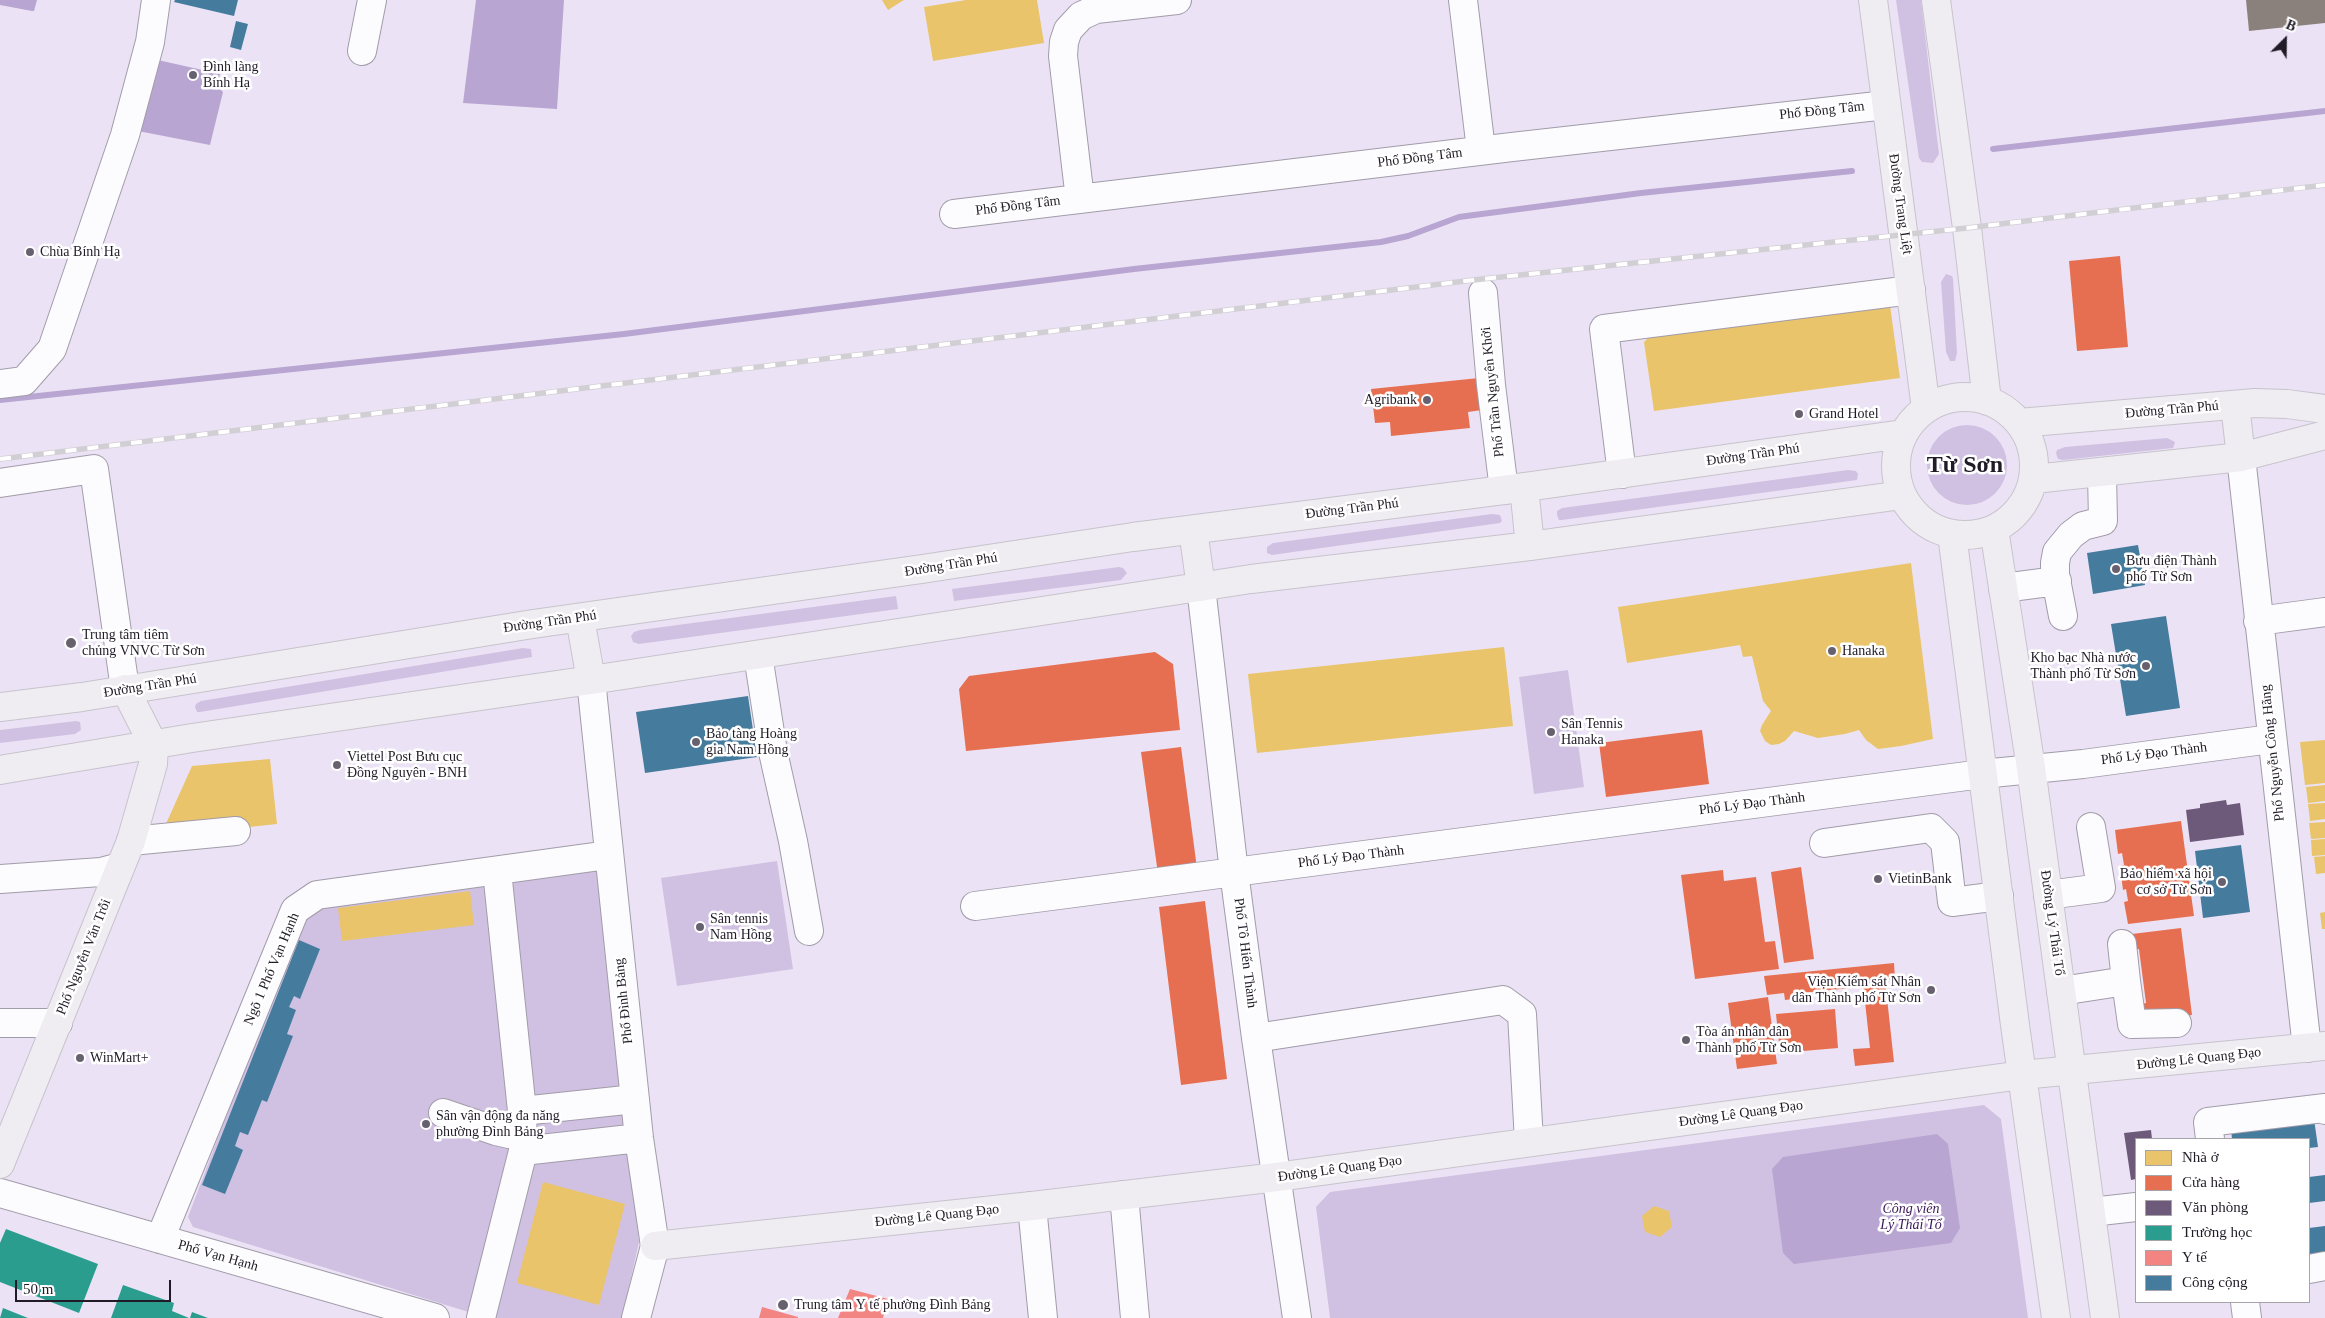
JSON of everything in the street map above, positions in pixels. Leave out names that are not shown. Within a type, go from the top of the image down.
[{"type":"main road","name":"Đường Trang Liệt","points":[[1873,0],[1926,409]]},
{"type":"main road","points":[[1936,0],[1987,400]]},
{"type":"main road","points":[[1956,398],[1987,400],[2005,410],[2019,423],[2029,439],[2033,451],[2034,479],[2028,496],[2018,512],[2009,521],[1994,529],[1970,536],[1952,534],[1936,529],[1921,520],[1909,508],[1902,495],[1896,467],[1897,450],[1913,420],[1926,409],[1942,401],[1956,398]]},
{"type":"main road","points":[[2287,404],[2289,444]]},
{"type":"main road","name":"Đường Trần Phú","points":[[2019,423],[2235,405],[2287,404],[2325,409]]},
{"type":"main road","points":[[2235,405],[2241,457]]},
{"type":"main road","name":"Đường Trần Phú","points":[[0,707],[82,697],[523,625],[1193,530],[1514,489],[1904,434]]},
{"type":"main road","points":[[2034,479],[2102,474],[2241,457],[2325,435]]},
{"type":"main road","points":[[1514,489],[1530,546]]},
{"type":"main road","points":[[0,770],[1202,587],[1530,546],[1902,495]]},
{"type":"main road","name":"Đường Lý Thái Tổ","points":[[1994,529],[2031,768],[2105,1318]]},
{"type":"main road","points":[[1193,530],[1202,587]]},
{"type":"main road","points":[[1952,534],[1982,774],[2056,1318]]},
{"type":"main road","points":[[580,618],[591,680]]},
{"type":"main road","points":[[125,689],[154,746]]},
{"type":"main road","name":"Phố Nguyễn Văn Trỗi","points":[[0,1164],[131,841],[153,764],[154,746]]},
{"type":"main road","name":"Đường Lê Quang Đạo","points":[[655,1246],[1277,1178],[2022,1075],[2316,1047]]},
{"type":"street","points":[[0,384],[24,381],[52,349],[124,135],[150,42],[156,0]]},
{"type":"street","points":[[362,51],[372,0]]},
{"type":"street","points":[[1080,199],[1063,56],[1064,42],[1068,30],[1080,16],[1096,10],[1177,0]]},
{"type":"street","points":[[1463,0],[1481,150]]},
{"type":"street","name":"Phố Đồng Tâm","points":[[954,214],[1481,150],[1886,105]]},
{"type":"street","points":[[1622,474],[1604,329],[1911,290]]},
{"type":"street","name":"Phố Trần Nguyên Khởi","points":[[1483,293],[1491,385],[1514,489]]},
{"type":"street","name":"Phố Nguyễn Công Hãng","points":[[2241,457],[2271,739],[2316,1047]]},
{"type":"street","points":[[0,483],[94,469],[125,689]]},
{"type":"street","points":[[2064,616],[2055,563],[2057,552],[2082,526],[2103,520],[2102,474]]},
{"type":"street","points":[[2004,588],[2057,581]]},
{"type":"street","name":"Phố Tô Hiến Thành","points":[[1202,587],[1234,872],[1297,1318]]},
{"type":"street","points":[[2258,621],[2325,612]]},
{"type":"street","points":[[758,655],[773,752],[793,841],[808,931]]},
{"type":"street","name":"Phố Đình Bảng","points":[[591,680],[639,1138],[655,1246],[636,1318]]},
{"type":"street","name":"Phố Lý Đạo Thành","points":[[975,906],[1982,774],[2271,739]]},
{"type":"street","points":[[2048,895],[2101,888],[2092,827]]},
{"type":"street","points":[[1824,843],[1931,828],[1945,842],[1952,902],[1999,896]]},
{"type":"street","points":[[131,841],[236,831]]},
{"type":"street","name":"Ngõ 1 Phố Vạn Hạnh","points":[[160,1239],[295,910],[317,895],[608,855]]},
{"type":"street","points":[[0,879],[100,872],[120,867]]},
{"type":"street","points":[[481,1318],[522,1132],[497,871]]},
{"type":"street","points":[[2122,944],[2132,1024],[2177,1022]]},
{"type":"street","points":[[2061,991],[2126,981]]},
{"type":"street","points":[[1256,1038],[1503,1000],[1522,1014],[1529,1142]]},
{"type":"street","points":[[0,1023],[58,1023]]},
{"type":"street","points":[[443,1112],[509,1134],[522,1132],[635,1099]]},
{"type":"street","points":[[2210,1138],[2208,1122],[2325,1108],[2325,1110]]},
{"type":"street","points":[[522,1132],[639,1138]]},
{"type":"street","name":"Phố Vạn Hạnh","points":[[0,1193],[420,1316]]},
{"type":"street","points":[[1124,1195],[1135,1318]]},
{"type":"street","points":[[1032,1206],[1043,1318]]},
{"type":"street","points":[[2091,1212],[2135,1207]]},
{"type":"street","points":[[2310,1268],[2325,1266]]},
{"type":"street","points":[[2245,1303],[2247,1318]]},
{"type":"green space","points":[[1896,0],[1921,0],[1939,154],[1933,163],[1922,162],[1919,158]]},
{"type":"green space","points":[[1946,274],[1952,276],[1953,279],[1957,353],[1955,361],[1950,361],[1946,352],[1941,282]]},
{"type":"green space","points":[[1967,425],[1982,428],[1995,437],[2004,450],[2007,465],[2004,480],[1995,493],[1982,502],[1967,505],[1952,502],[1939,493],[1930,480],[1927,465],[1930,450],[1939,437],[1952,428]]},
{"type":"green space","points":[[2167,438],[2175,442],[2173,448],[2063,460],[2058,459],[2056,453],[2057,450],[2065,447]]},
{"type":"green space","points":[[1848,470],[1856,471],[1858,474],[1857,480],[1562,520],[1559,520],[1557,515],[1557,511],[1562,508]]},
{"type":"green space","points":[[1492,514],[1500,515],[1502,521],[1500,523],[1272,555],[1267,553],[1267,547],[1273,543]]},
{"type":"green space","points":[[1123,568],[1127,573],[1121,580],[954,601],[952,589]]},
{"type":"green space","points":[[896,596],[898,609],[639,644],[633,642],[631,636],[634,632],[640,630]]},
{"type":"green space","points":[[523,648],[531,649],[532,657],[200,712],[197,712],[195,707],[201,701]]},
{"type":"green space","name":"Sân Tennis Hanaka","points":[[1568,670],[1584,787],[1534,794],[1519,677]]},
{"type":"green space","points":[[80,722],[81,730],[75,734],[0,743],[0,730]]},
{"type":"green space","points":[[777,861],[793,969],[677,986],[661,878]]},
{"type":"green space","name":"Sân vận động đa năng phường Đình Bảng","points":[[602,864],[639,1242],[622,1318],[488,1318],[193,1227],[188,1217],[297,929],[309,916],[326,907]]},
{"type":"green space","name":"Công viên Lý Thái Tổ","points":[[1984,1105],[2001,1119],[2028,1318],[1330,1318],[1316,1207],[1330,1192]]},
{"type":"shaded area","points":[[0,0],[37,0],[34,11],[32,11],[0,5]]},
{"type":"shaded area","points":[[476,0],[564,0],[557,109],[463,103]]},
{"type":"shaded area","points":[[158,60],[220,74],[217,86],[223,92],[210,145],[138,131]]},
{"type":"shaded area","points":[[1937,1134],[1948,1144],[1960,1228],[1951,1243],[1794,1264],[1783,1253],[1772,1169],[1783,1157]]},
{"type":"building: Nhà ở","points":[[882,0],[904,0],[888,10]]},
{"type":"building: Nhà ở","points":[[966,0],[1037,0],[1044,43],[933,61],[924,7]]},
{"type":"building: Nhà ở","points":[[1889,298],[1900,378],[1654,411],[1644,342],[1657,329]]},
{"type":"building: Nhà ở","name":"Hanaka","points":[[1911,563],[1933,739],[1878,749],[1866,740],[1859,730],[1818,738],[1794,731],[1785,741],[1771,745],[1765,741],[1760,731],[1771,711],[1763,701],[1752,656],[1743,657],[1740,645],[1627,663],[1618,607]]},
{"type":"building: Nhà ở","points":[[1504,647],[1513,726],[1257,753],[1248,674]]},
{"type":"building: Nhà ở","points":[[2325,740],[2325,783],[2305,785],[2300,742]]},
{"type":"building: Nhà ở","points":[[270,759],[277,824],[221,830],[165,826],[192,766]]},
{"type":"building: Nhà ở","points":[[2325,785],[2325,801],[2308,803],[2306,787]]},
{"type":"building: Nhà ở","points":[[2325,803],[2325,819],[2310,821],[2308,804]]},
{"type":"building: Nhà ở","points":[[2325,822],[2325,838],[2311,839],[2309,823]]},
{"type":"building: Nhà ở","points":[[2325,839],[2325,855],[2312,856],[2311,840]]},
{"type":"building: Nhà ở","points":[[2325,856],[2325,873],[2316,874],[2314,857]]},
{"type":"building: Nhà ở","points":[[470,891],[474,925],[342,941],[338,908]]},
{"type":"building: Nhà ở","points":[[2325,912],[2325,929],[2322,929],[2320,913]]},
{"type":"building: Nhà ở","points":[[543,1182],[625,1204],[599,1305],[517,1283]]},
{"type":"building: Nhà ở","points":[[1654,1206],[1669,1211],[1672,1227],[1660,1237],[1645,1232],[1642,1216]]},
{"type":"building: Cửa hàng","points":[[2120,256],[2128,347],[2077,351],[2069,261]]},
{"type":"building: Cửa hàng","name":"Agribank","points":[[1479,378],[1482,410],[1468,412],[1470,428],[1391,436],[1390,422],[1375,423],[1371,389]]},
{"type":"building: Cửa hàng","points":[[1155,652],[1173,664],[1180,730],[966,751],[959,689],[969,676]]},
{"type":"building: Cửa hàng","points":[[1702,730],[1709,784],[1606,797],[1599,743]]},
{"type":"building: Cửa hàng","points":[[1181,747],[1198,876],[1159,881],[1141,752]]},
{"type":"building: Cửa hàng","points":[[2181,821],[2194,916],[2128,924],[2124,902],[2128,901],[2126,889],[2123,890],[2120,866],[2124,865],[2122,853],[2118,854],[2115,830]]},
{"type":"building: Cửa hàng","points":[[1801,867],[1814,959],[1784,963],[1771,872]]},
{"type":"building: Cửa hàng","points":[[1723,870],[1724,881],[1756,877],[1765,942],[1775,941],[1779,969],[1695,979],[1681,875]]},
{"type":"building: Cửa hàng","points":[[1205,901],[1227,1079],[1181,1085],[1159,907]]},
{"type":"building: Cửa hàng","points":[[2181,928],[2192,1015],[2144,1021],[2141,1004],[2146,1003],[2139,949],[2134,950],[2132,934]]},
{"type":"building: Cửa hàng","points":[[1894,963],[1895,979],[1885,980],[1894,1062],[1855,1066],[1853,1049],[1870,1048],[1863,983],[1859,987],[1802,993],[1802,998],[1785,1000],[1784,993],[1767,995],[1764,976]]},
{"type":"building: Cửa hàng","points":[[1768,997],[1777,1064],[1737,1069],[1728,1003]]},
{"type":"building: Cửa hàng","points":[[1835,1009],[1838,1048],[1780,1053],[1776,1014]]},
{"type":"building: Văn phòng","points":[[2226,800],[2227,805],[2240,803],[2244,835],[2190,842],[2186,810],[2200,808],[2200,804]]},
{"type":"building: Văn phòng","points":[[2151,1130],[2152,1138],[2135,1138],[2135,1179],[2131,1180],[2124,1133]]},
{"type":"building: Trường học","points":[[6,1229],[98,1264],[79,1313],[0,1282],[0,1243]]},
{"type":"building: Trường học","points":[[123,1285],[174,1303],[172,1311],[189,1318],[111,1318]]},
{"type":"building: Trường học","points":[[3,1308],[28,1318],[0,1318]]},
{"type":"building: Trường học","points":[[192,1312],[208,1318],[190,1318]]},
{"type":"building: Y tế","points":[[850,1289],[888,1299],[883,1318],[838,1318]]},
{"type":"building: Y tế","points":[[762,1307],[798,1317],[798,1318],[759,1318]]},
{"type":"building: Công cộng","points":[[175,0],[238,0],[234,16],[174,2]]},
{"type":"building: Công cộng","points":[[236,21],[248,24],[241,50],[230,47]]},
{"type":"building: Công cộng","name":"Bưu điện Thành phố Từ Sơn","points":[[2138,545],[2145,585],[2093,594],[2087,553]]},
{"type":"building: Công cộng","name":"Kho bạc Nhà nước Thành phố Từ Sơn","points":[[2166,616],[2180,708],[2126,716],[2111,624]]},
{"type":"building: Công cộng","points":[[748,696],[757,757],[645,773],[636,712]]},
{"type":"building: Công cộng","name":"Bảo hiểm xã hội cơ sở Từ Sơn","points":[[2241,845],[2250,912],[2203,918],[2195,851]]},
{"type":"building: Công cộng","points":[[299,940],[320,949],[300,999],[294,996],[289,1007],[296,1010],[287,1034],[293,1036],[267,1102],[262,1100],[248,1135],[240,1132],[235,1146],[243,1150],[225,1194],[202,1185]]},
{"type":"building: Công cộng","points":[[2314,1119],[2318,1147],[2310,1148],[2310,1138],[2232,1138],[2231,1129]]},
{"type":"building: Công cộng","points":[[2325,1175],[2325,1201],[2310,1203],[2310,1177]]},
{"type":"building: Công cộng","points":[[2325,1226],[2325,1257],[2310,1259],[2310,1228]]},
{"type":"building: Công nghiệp","points":[[2246,0],[2325,0],[2325,23],[2249,31]]},
{"type":"waterway","points":[[1993,149],[2325,111]]},
{"type":"waterway","points":[[0,400],[624,334],[1134,269],[1381,242],[1408,236],[1459,217],[1641,193],[1852,171]]},
{"type":"railway","points":[[0,459],[1482,279],[1967,228],[2325,185]]},
{"type":"place","name":"Đình làng Bính Hạ","points":[[193,75]]},
{"type":"place","name":"Chùa Bính Hạ","points":[[30,252]]},
{"type":"place","name":"Agribank","points":[[1427,400]]},
{"type":"place","name":"Grand Hotel","points":[[1799,414]]},
{"type":"place","name":"Bưu điện Thành phố Từ Sơn","points":[[2116,569]]},
{"type":"place","name":"Trung tâm tiêm chủng VNVC Từ Sơn","points":[[71,643]]},
{"type":"place","name":"Hanaka","points":[[1832,651]]},
{"type":"place","name":"Kho bạc Nhà nước Thành phố Từ Sơn","points":[[2146,666]]},
{"type":"place","name":"Sân Tennis Hanaka","points":[[1551,732]]},
{"type":"place","name":"Bảo tàng Hoàng gia Nam Hồng","points":[[696,742]]},
{"type":"place","name":"Viettel Post Bưu cục Đồng Nguyên - BNH","points":[[337,765]]},
{"type":"place","name":"VietinBank","points":[[1878,879]]},
{"type":"place","name":"Bảo hiểm xã hội cơ sở Từ Sơn","points":[[2222,882]]},
{"type":"place","name":"Sân tennis Nam Hồng","points":[[700,927]]},
{"type":"place","name":"Viện Kiểm sát Nhân dân Thành phố Từ Sơn","points":[[1931,990]]},
{"type":"place","name":"Tòa án nhân dân Thành phố Từ Sơn","points":[[1686,1040]]},
{"type":"place","name":"WinMart+","points":[[80,1058]]},
{"type":"place","name":"Sân vận động đa năng phường Đình Bảng","points":[[426,1124]]},
{"type":"place","name":"Trung tâm Y tế phường Đình Bảng","points":[[783,1305]]},
{"type":"district","name":"Từ Sơn","points":[[1965,466]]}]
